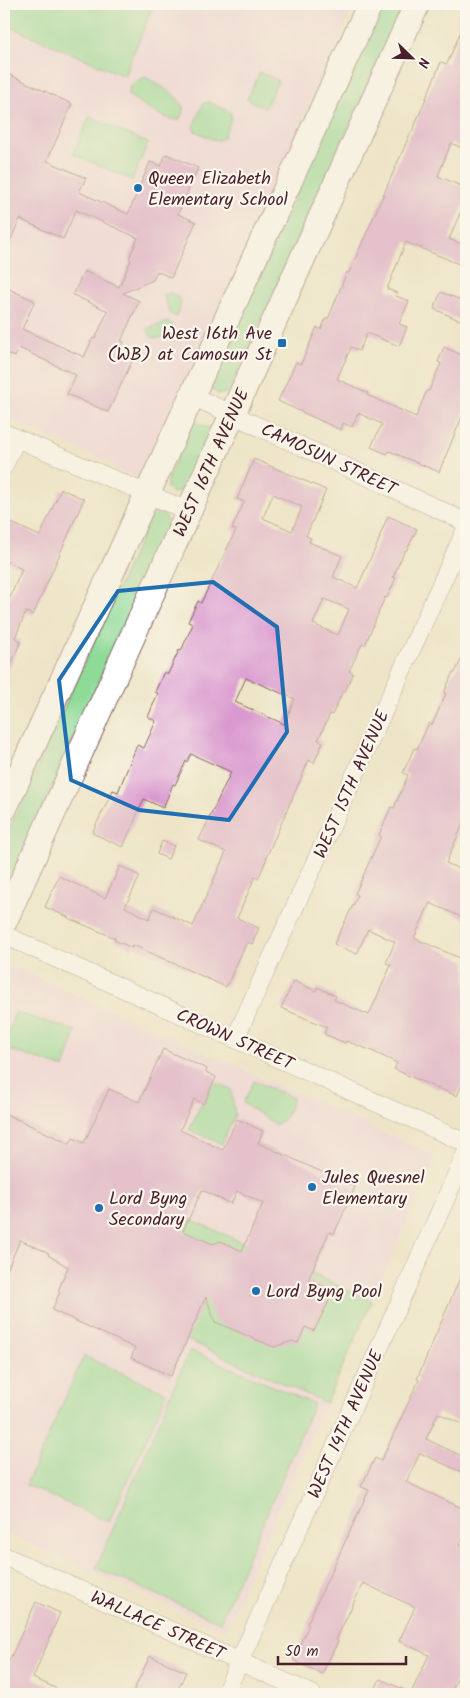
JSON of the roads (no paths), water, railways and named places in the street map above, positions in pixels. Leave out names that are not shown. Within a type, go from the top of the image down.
[{"type":"main road","points":[[4,809],[370,4]]},
{"type":"main road","name":"WEST 16TH AVENUE","points":[[4,922],[417,4]]},
{"type":"street","name":"CAMOSUN STREET","points":[[192,396],[466,522]]},
{"type":"street","points":[[4,466],[10,436],[188,511]]},
{"type":"street","name":"WEST 15TH AVENUE","points":[[235,1039],[466,529]]},
{"type":"street","name":"CROWN STREET","points":[[4,935],[466,1143]]},
{"type":"street","name":"WEST 14TH AVENUE","points":[[225,1694],[466,1154]]},
{"type":"street","name":"WALLACE STREET","points":[[4,1556],[312,1694]]},
{"type":"place","name":"Queen Elizabeth Elementary School","points":[[138,188]]},
{"type":"place","name":"West 16th Ave (WB) at Camosun St","points":[[282,343]]},
{"type":"place","name":"Jules Quesnel Elementary","points":[[312,1187]]},
{"type":"place","name":"Lord Byng Secondary","points":[[99,1208]]},
{"type":"place","name":"Lord Byng Pool","points":[[256,1291]]}]
